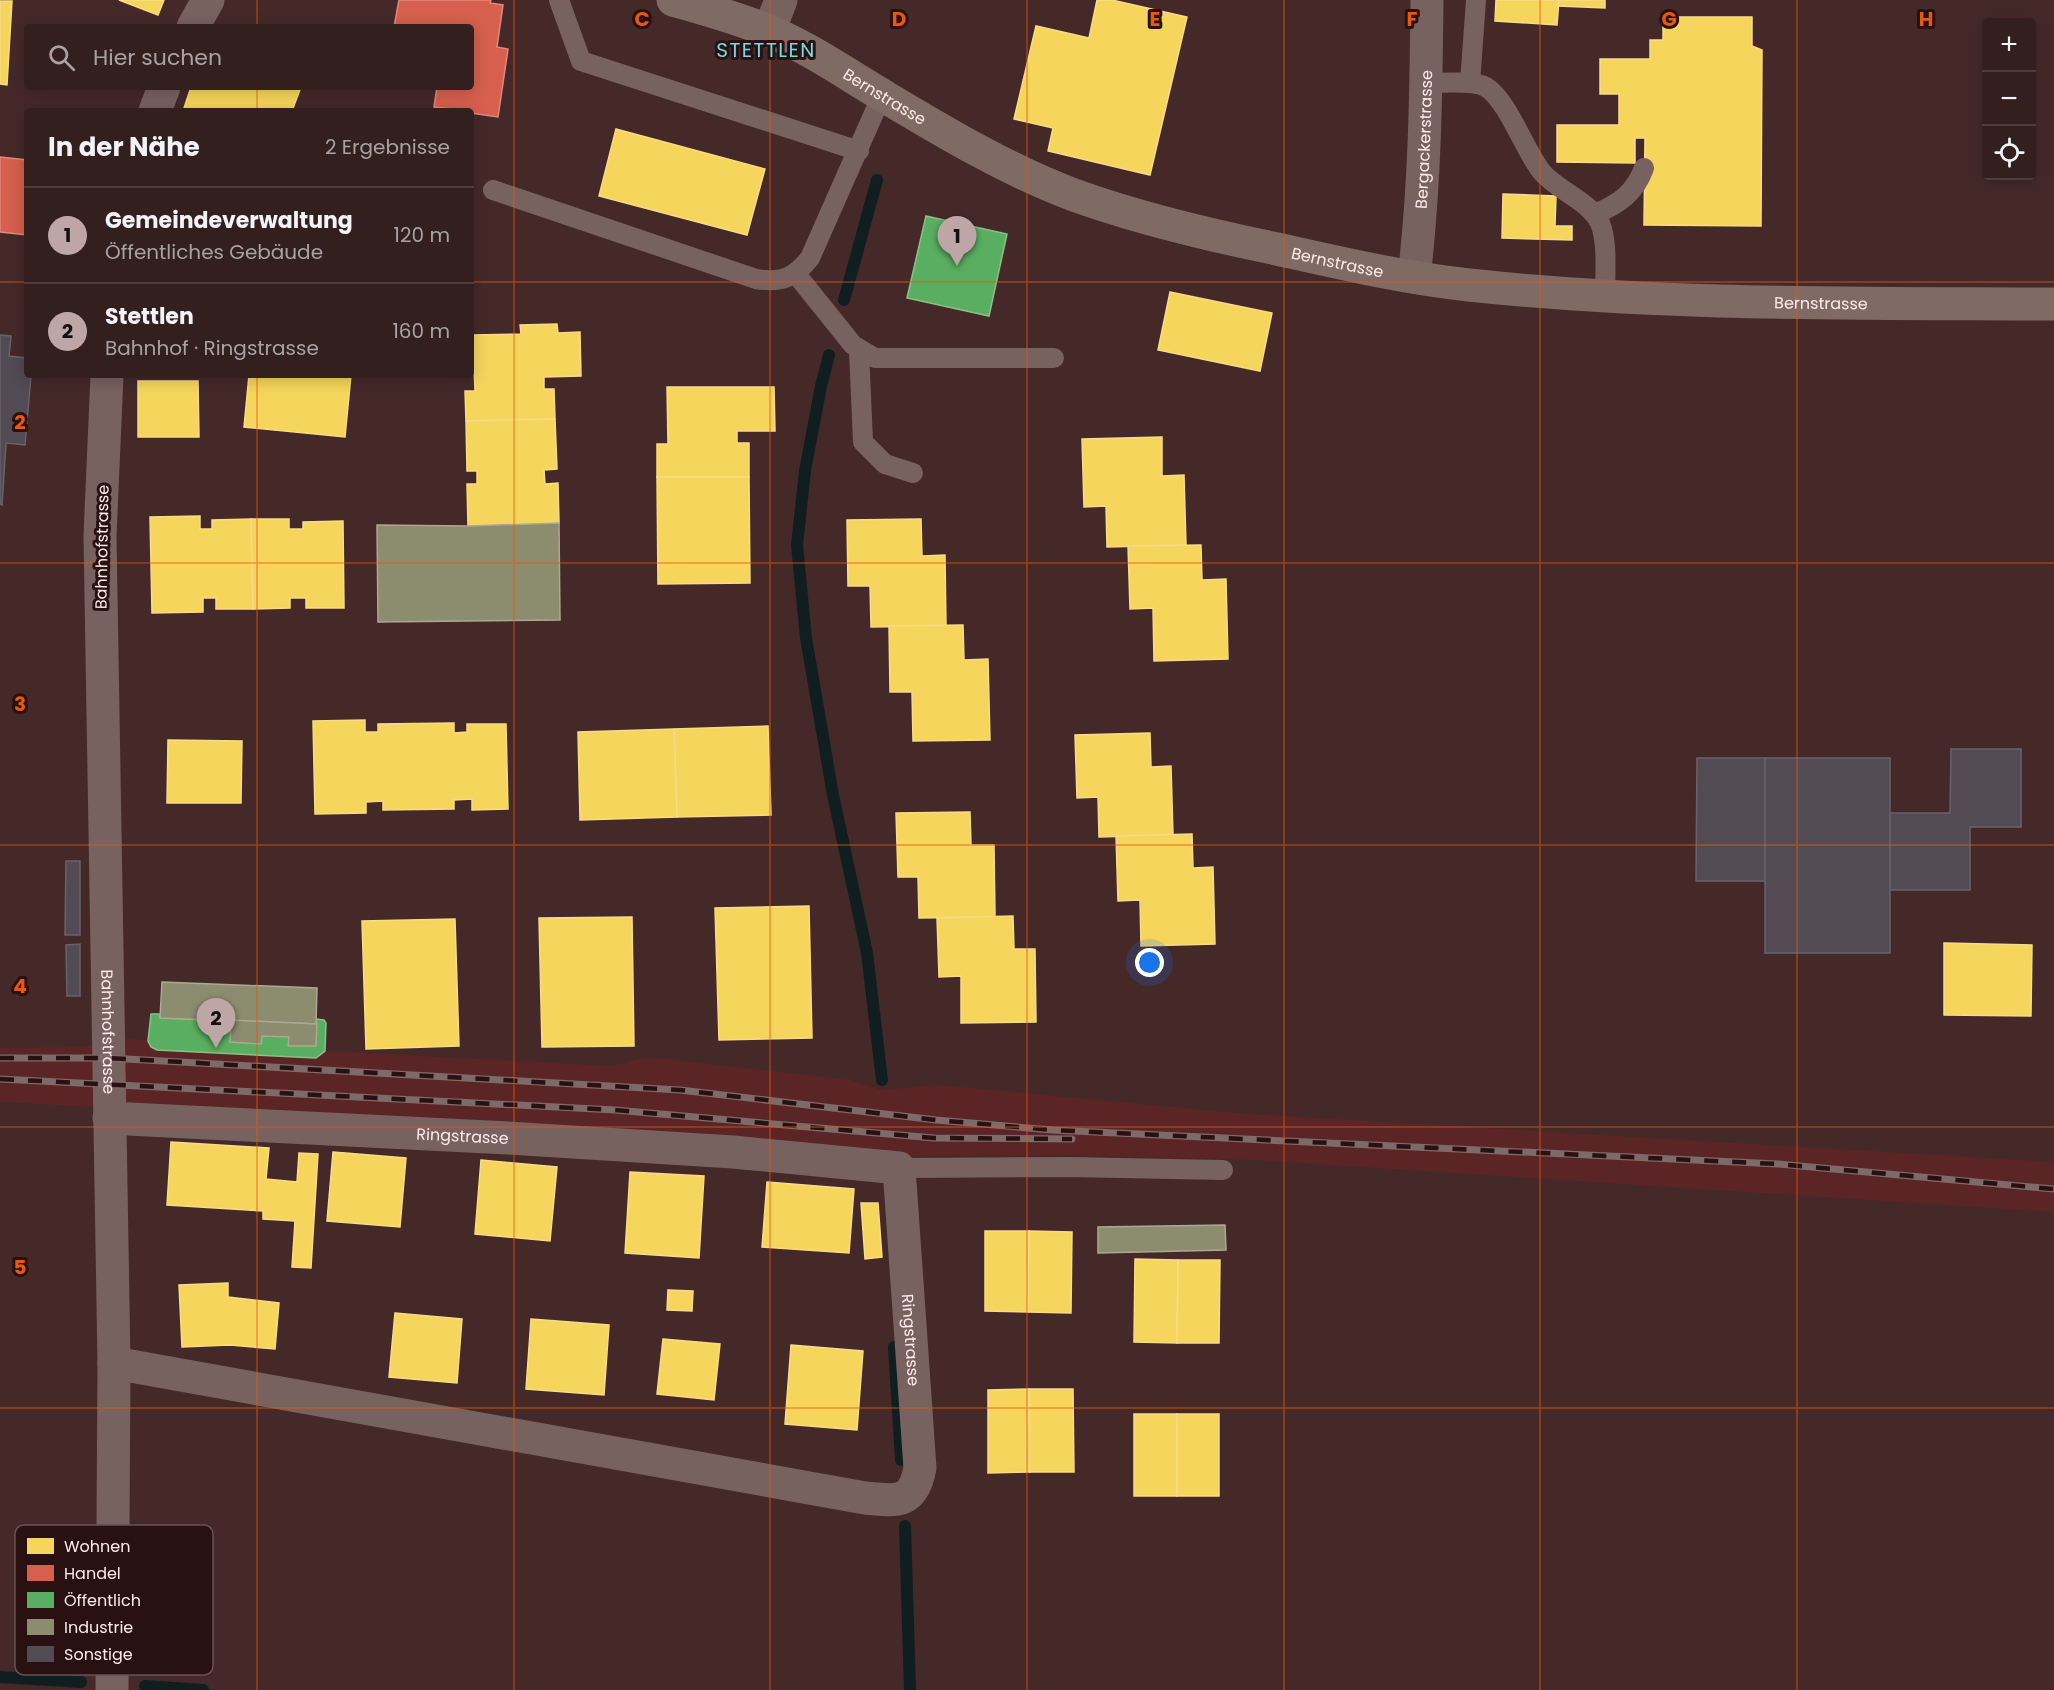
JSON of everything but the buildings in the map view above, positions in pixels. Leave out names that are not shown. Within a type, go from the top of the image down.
[{"type":"main road","name":"Bernstrasse","points":[[673,0],[769,31],[801,47],[967,145],[1071,194],[1121,211],[1253,244],[1372,270],[1466,285],[1605,296],[1771,303],[2054,304]]},
{"type":"street","points":[[195,24],[208,0]]},
{"type":"street","points":[[769,31],[781,0]]},
{"type":"street","name":"Bergackerstrasse","points":[[1414,277],[1422,214],[1426,0]]},
{"type":"street","points":[[156,108],[163,90]]},
{"type":"street","name":"Bahnhofstrasse","points":[[107,378],[100,536],[114,1363],[113,1525]]},
{"type":"street","name":"Ringstrasse","points":[[109,1118],[733,1152],[900,1168],[920,1468],[917,1484],[910,1494],[900,1500],[865,1498],[114,1363]]},
{"type":"street","name":"Bahnhofstrasse","points":[[112,1675],[112,1690]]},
{"type":"lane","points":[[560,0],[581,61],[859,151]]},
{"type":"lane","points":[[1470,83],[1476,0]]},
{"type":"lane","points":[[1426,83],[1470,83],[1486,87],[1505,107],[1531,159],[1544,175],[1595,214],[1601,226],[1604,244],[1605,296]]},
{"type":"lane","points":[[493,190],[756,279],[779,280],[796,274],[817,246],[882,95]]},
{"type":"lane","points":[[1595,214],[1613,207],[1624,198],[1638,184],[1644,168]]},
{"type":"lane","points":[[796,274],[859,350],[875,358],[1054,358]]},
{"type":"lane","points":[[859,350],[862,442],[885,464],[913,473]]},
{"type":"lane","points":[[900,1168],[1070,1167],[1223,1170]]},
{"type":"shaded area","points":[[151,1014],[324,1020],[326,1023],[326,1051],[612,1066],[645,1058],[667,1059],[850,1080],[881,1090],[939,1085],[1248,1114],[2054,1162],[2054,1212],[1254,1160],[1069,1155],[916,1156],[616,1134],[0,1102],[0,1048],[82,1047],[128,1039],[148,1040]]},
{"type":"waterway","points":[[844,300],[877,180]]},
{"type":"waterway","points":[[829,355],[805,471],[797,545],[806,638],[833,795],[867,953],[882,1080]]},
{"type":"waterway","points":[[894,1347],[901,1460]]},
{"type":"waterway","points":[[905,1526],[910,1690]]},
{"type":"waterway","points":[[0,1677],[81,1682]]},
{"type":"waterway","points":[[145,1686],[203,1690]]},
{"type":"railway","points":[[0,1058],[109,1058],[680,1090],[936,1120],[1052,1130],[1778,1164],[2054,1189]]},
{"type":"railway","points":[[0,1079],[615,1110],[934,1138],[1072,1139]]},
{"type":"place","name":"Gemeindeverwaltung","points":[[957,266]]},
{"type":"place","name":"Stettlen","points":[[216,1048]]},
{"type":"district","name":"STETTLEN","points":[[766,50]]}]
